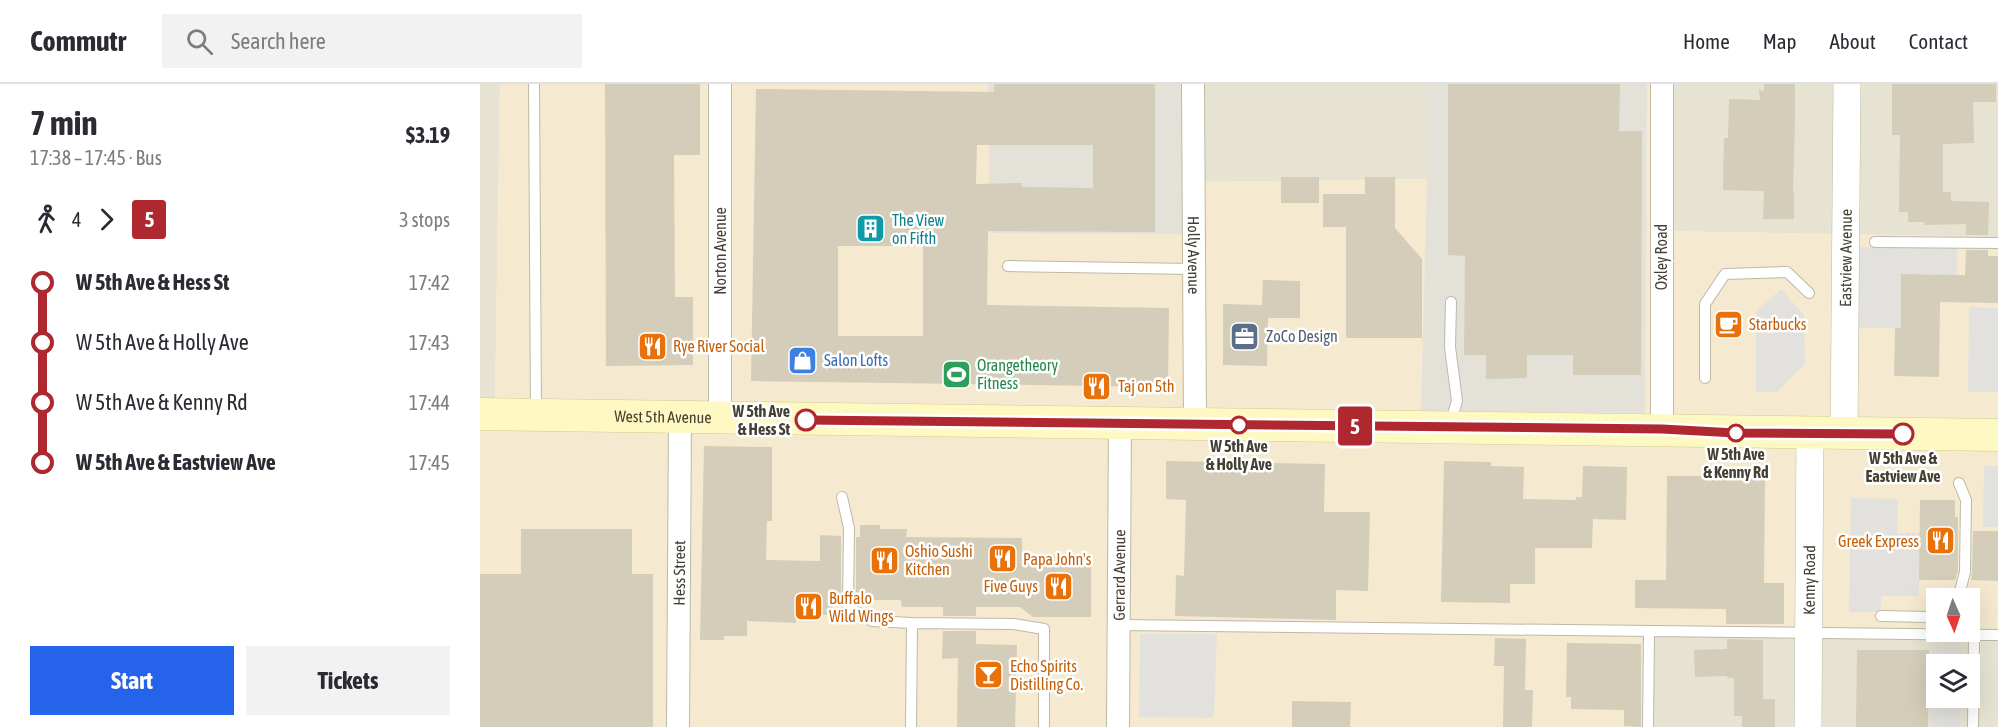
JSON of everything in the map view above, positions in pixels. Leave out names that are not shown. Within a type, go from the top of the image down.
[{"type":"main road","name":"West 5th Avenue","points":[[480,414],[1998,435]]},
{"type":"street","name":"Norton Avenue","points":[[720,84],[720,419]]},
{"type":"street","name":"Holly Avenue","points":[[1193,84],[1195,425]]},
{"type":"street","name":"Oxley Road","points":[[1662,84],[1662,429]]},
{"type":"street","name":"Eastview Avenue","points":[[1844,434],[1847,84]]},
{"type":"street","name":"Hess Street","points":[[678,727],[680,418]]},
{"type":"street","name":"Gerrard Avenue","points":[[1118,727],[1120,424]]},
{"type":"street","name":"Kenny Road","points":[[1808,727],[1810,433]]},
{"type":"lane","points":[[534,84],[536,415]]},
{"type":"lane","points":[[1875,242],[1998,243]]},
{"type":"lane","points":[[1008,266],[1194,269]]},
{"type":"lane","points":[[1705,378],[1705,304],[1725,274],[1787,272],[1809,293]]},
{"type":"lane","points":[[1449,427],[1457,401],[1450,347],[1451,302]]},
{"type":"lane","points":[[1959,483],[1966,501],[1965,572],[1961,588]]},
{"type":"lane","points":[[842,497],[849,528],[848,607],[872,621],[1014,624],[1044,629],[1044,727]]},
{"type":"lane","points":[[1881,616],[1926,617]]},
{"type":"lane","points":[[911,727],[912,623]]},
{"type":"lane","points":[[1118,625],[1926,634]]},
{"type":"lane","points":[[1648,727],[1649,631]]},
{"type":"lane","points":[[1980,635],[1998,636]]},
{"type":"lane","points":[[1972,727],[1974,642]]},
{"type":"shaded area","points":[[480,84],[500,84],[495,399],[480,399]]},
{"type":"shaded area","points":[[500,84],[988,84],[991,233],[1187,182],[1427,179],[1421,411],[1645,413],[1647,84],[1663,84],[1663,231],[1998,237],[1998,633],[1980,633],[1980,588],[1926,588],[1926,632],[1651,630],[1649,727],[480,727],[480,399],[495,398]]},
{"type":"shaded area","points":[[988,84],[1186,84],[1187,234],[990,233]]},
{"type":"shaded area","points":[[1186,84],[1427,84],[1427,179],[1187,182]]},
{"type":"shaded area","points":[[1427,84],[1647,84],[1645,413],[1421,411]]},
{"type":"shaded area","points":[[1663,84],[1998,84],[1998,237],[1663,231]]},
{"type":"shaded area","points":[[1859,247],[1957,248],[1957,285],[1935,274],[1902,274],[1901,328],[1859,328]]},
{"type":"shaded area","points":[[1781,289],[1804,315],[1805,364],[1777,392],[1756,392],[1756,312]]},
{"type":"shaded area","points":[[1969,307],[1998,308],[1998,392],[1968,392]]},
{"type":"shaded area","points":[[1984,466],[1998,466],[1998,527],[1983,527]]},
{"type":"shaded area","points":[[1851,498],[1898,499],[1897,533],[1920,533],[1919,596],[1881,596],[1881,612],[1849,612]]},
{"type":"shaded area","points":[[1650,630],[1926,632],[1926,642],[1980,642],[1980,633],[1998,633],[1998,727],[1649,727]]},
{"type":"shaded area","points":[[1140,634],[1217,634],[1214,718],[1139,717]]},
{"type":"shaded area","points":[[1933,647],[1960,648],[1960,654],[1933,654]]},
{"type":"shaded area","points":[[1932,708],[1959,708],[1959,727],[1932,727]]},
{"type":"building","points":[[605,84],[700,84],[700,155],[674,155],[675,297],[693,297],[693,365],[606,366]]},
{"type":"building","name":"The View on Fifth","points":[[994,84],[1155,84],[1155,232],[988,231],[987,305],[1169,308],[1168,387],[751,381],[756,89],[994,92]],"holes":[[[977,145],[1093,145],[1093,188],[1022,187],[1022,183],[976,184]],[[838,246],[923,246],[923,336],[838,336]]]},
{"type":"building","points":[[1448,84],[1620,84],[1619,131],[1642,131],[1641,375],[1573,375],[1573,355],[1527,355],[1527,378],[1486,379],[1486,355],[1464,355],[1465,256],[1448,255]]},
{"type":"building","points":[[1764,84],[1795,84],[1794,219],[1763,219],[1764,191],[1723,190],[1724,138],[1728,138],[1729,99],[1760,100],[1759,90],[1764,91]]},
{"type":"building","points":[[1892,84],[1996,84],[1996,102],[1973,102],[1974,143],[1943,144],[1943,192],[1951,192],[1951,201],[1989,202],[1988,235],[1966,235],[1966,224],[1924,225],[1925,222],[1908,222],[1908,212],[1899,212],[1900,135],[1892,135]]},
{"type":"building","points":[[1281,177],[1319,177],[1319,203],[1281,203]]},
{"type":"building","points":[[1365,177],[1395,177],[1395,228],[1422,259],[1422,338],[1346,338],[1346,227],[1323,227],[1323,194],[1365,194]]},
{"type":"building","points":[[1966,250],[1988,250],[1988,256],[1998,256],[1998,303],[1940,302],[1939,377],[1894,376],[1895,328],[1901,328],[1901,274],[1965,275]]},
{"type":"building","points":[[1263,280],[1300,281],[1300,318],[1268,318],[1267,366],[1223,365],[1223,304],[1262,305]]},
{"type":"building","points":[[704,446],[772,447],[772,521],[767,521],[766,560],[820,561],[820,535],[841,536],[841,599],[833,599],[832,615],[796,615],[796,623],[747,621],[747,636],[724,636],[724,640],[700,640]]},
{"type":"building","points":[[1166,461],[1325,464],[1324,512],[1370,512],[1368,591],[1336,590],[1336,620],[1175,616],[1176,575],[1184,576],[1186,500],[1166,499]]},
{"type":"building","points":[[1444,461],[1491,462],[1491,466],[1524,467],[1523,499],[1576,500],[1576,497],[1582,497],[1583,466],[1627,467],[1626,520],[1593,519],[1592,548],[1535,548],[1535,584],[1510,584],[1510,603],[1441,602]]},
{"type":"building","points":[[1667,476],[1765,476],[1764,583],[1784,583],[1784,624],[1726,624],[1726,609],[1635,608],[1635,580],[1666,580]]},
{"type":"building","name":"Greek Express","points":[[1920,500],[1955,500],[1955,517],[1958,517],[1958,571],[1955,580],[1919,580]]},
{"type":"building","points":[[860,525],[880,525],[880,529],[907,529],[906,537],[1022,538],[1022,556],[1091,556],[1091,617],[1033,617],[1020,607],[976,607],[976,616],[943,616],[943,607],[902,607],[901,600],[856,600],[856,537],[860,537]]},
{"type":"building","points":[[521,529],[632,529],[632,574],[653,574],[653,727],[480,727],[480,574],[521,574]]},
{"type":"building","points":[[1973,531],[1998,531],[1998,581],[1971,580]]},
{"type":"building","points":[[943,631],[976,631],[976,644],[1017,645],[1015,727],[957,727],[958,658],[942,659]]},
{"type":"building","points":[[1495,638],[1526,639],[1525,690],[1533,690],[1532,727],[1503,727],[1504,666],[1494,666]]},
{"type":"building","points":[[1727,639],[1763,640],[1763,699],[1775,699],[1775,727],[1742,727],[1742,716],[1734,716],[1734,678],[1727,678],[1727,676],[1695,677],[1694,650],[1727,649]]},
{"type":"building","points":[[1567,643],[1641,644],[1641,727],[1624,726],[1624,710],[1571,709],[1571,697],[1566,697]]},
{"type":"building","points":[[1857,650],[1929,650],[1929,654],[1926,654],[1928,727],[1856,727]]},
{"type":"building","points":[[1292,701],[1351,702],[1350,727],[1292,727]]},
{"type":"bus line","name":"5","points":[[806,420],[1662,429],[1736,433],[1903,434]]},
{"type":"place","name":"The View on Fifth","points":[[871,229]]},
{"type":"place","name":"Starbucks","points":[[1728,324]]},
{"type":"place","name":"ZoCo Design","points":[[1245,336]]},
{"type":"place","name":"Rye River Social","points":[[652,346]]},
{"type":"place","name":"Salon Lofts","points":[[803,360]]},
{"type":"place","name":"Orangetheory Fitness","points":[[956,374]]},
{"type":"place","name":"Taj on 5th","points":[[1097,386]]},
{"type":"place","name":"W 5th Ave & Hess St","points":[[806,420]]},
{"type":"place","name":"W 5th Ave & Holly Ave","points":[[1239,425]]},
{"type":"place","name":"W 5th Ave & Kenny Rd","points":[[1736,433]]},
{"type":"place","name":"W 5th Ave & Eastview Ave","points":[[1903,434]]},
{"type":"place","name":"Greek Express","points":[[1940,541]]},
{"type":"place","name":"Papa John's","points":[[1002,559]]},
{"type":"place","name":"Oshio Sushi Kitchen","points":[[884,560]]},
{"type":"place","name":"Five Guys","points":[[1059,586]]},
{"type":"place","name":"Buffalo Wild Wings","points":[[808,607]]},
{"type":"place","name":"Echo Spirits Distilling Co.","points":[[989,675]]}]
